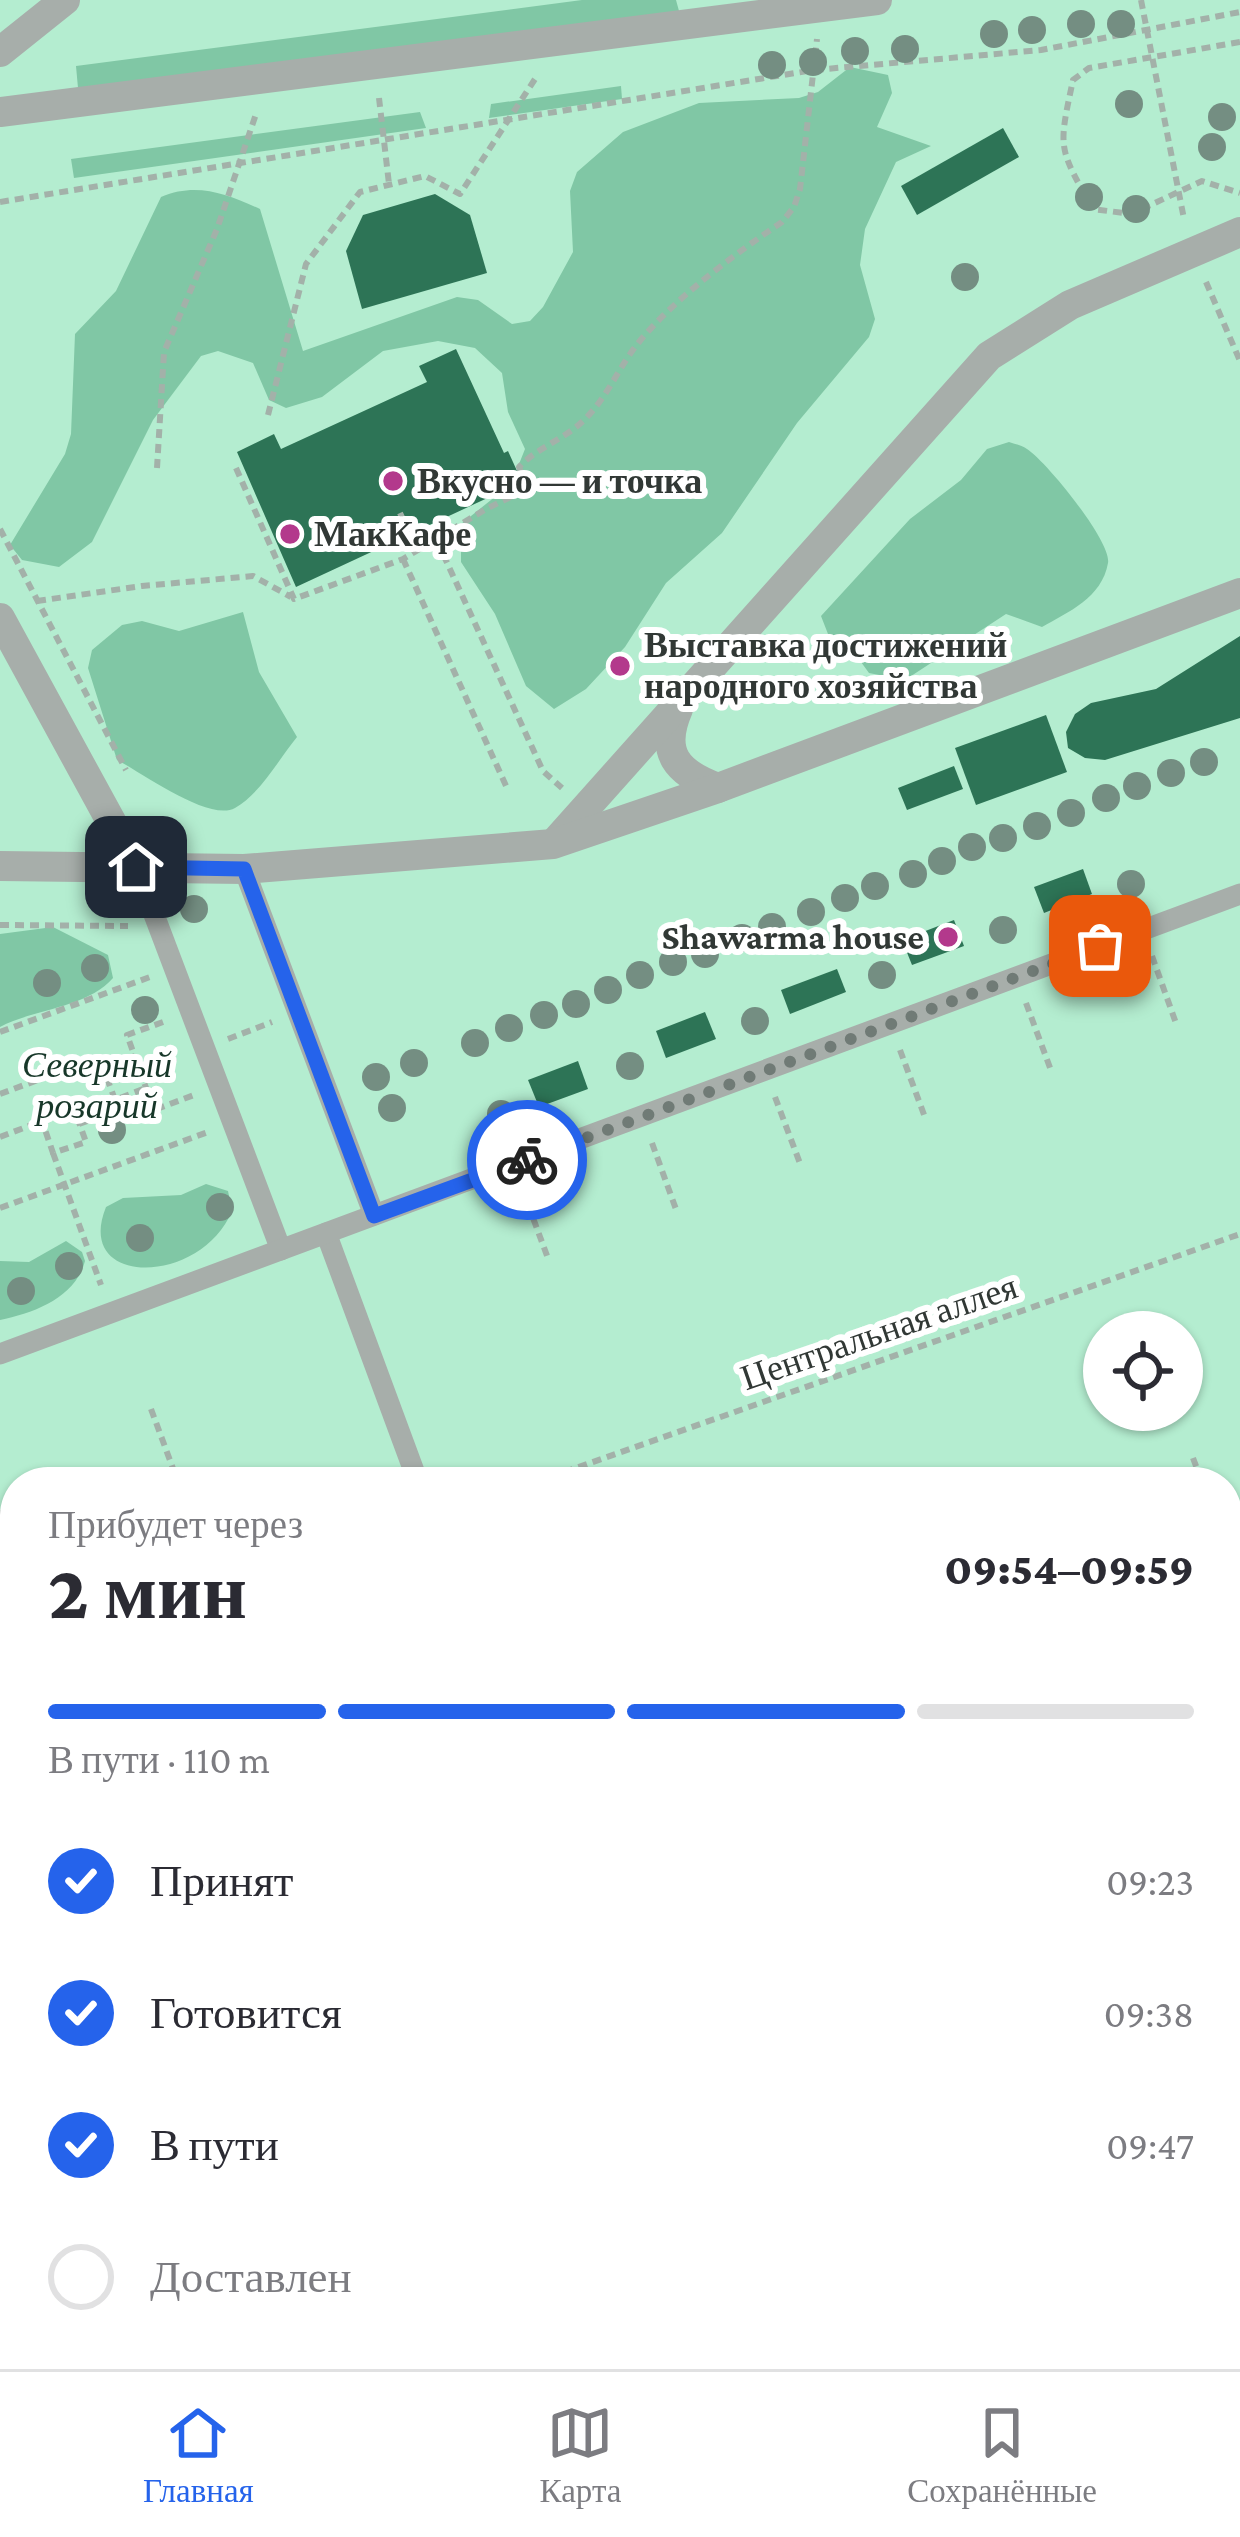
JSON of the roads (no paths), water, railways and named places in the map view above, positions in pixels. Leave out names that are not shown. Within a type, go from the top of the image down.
[{"type":"street","points":[[0,52],[64,0]]},
{"type":"street","points":[[0,112],[560,41],[741,9],[877,0]]},
{"type":"street","points":[[553,844],[989,356],[1070,305],[1240,232]]},
{"type":"street","points":[[0,866],[244,869],[553,844],[718,788],[1240,593]]},
{"type":"street","points":[[0,618],[136,867]]},
{"type":"street","points":[[683,698],[669,729],[674,760],[690,778],[718,788]]},
{"type":"lane","points":[[136,867],[281,1250]]},
{"type":"lane","points":[[244,869],[374,1216]]},
{"type":"lane","points":[[0,1354],[1240,894]]},
{"type":"lane","points":[[326,1233],[412,1467]]},
{"type":"place","name":"Вкусно — и точка","points":[[393,481]]},
{"type":"place","name":"МакКафе","points":[[290,534]]},
{"type":"place","name":"Выставка достижений народного хозяйства","points":[[620,666]]},
{"type":"place","name":"Shawarma house","points":[[948,937]]},
{"type":"park label","name":"Северный розарий","points":[[97,1086]]}]
